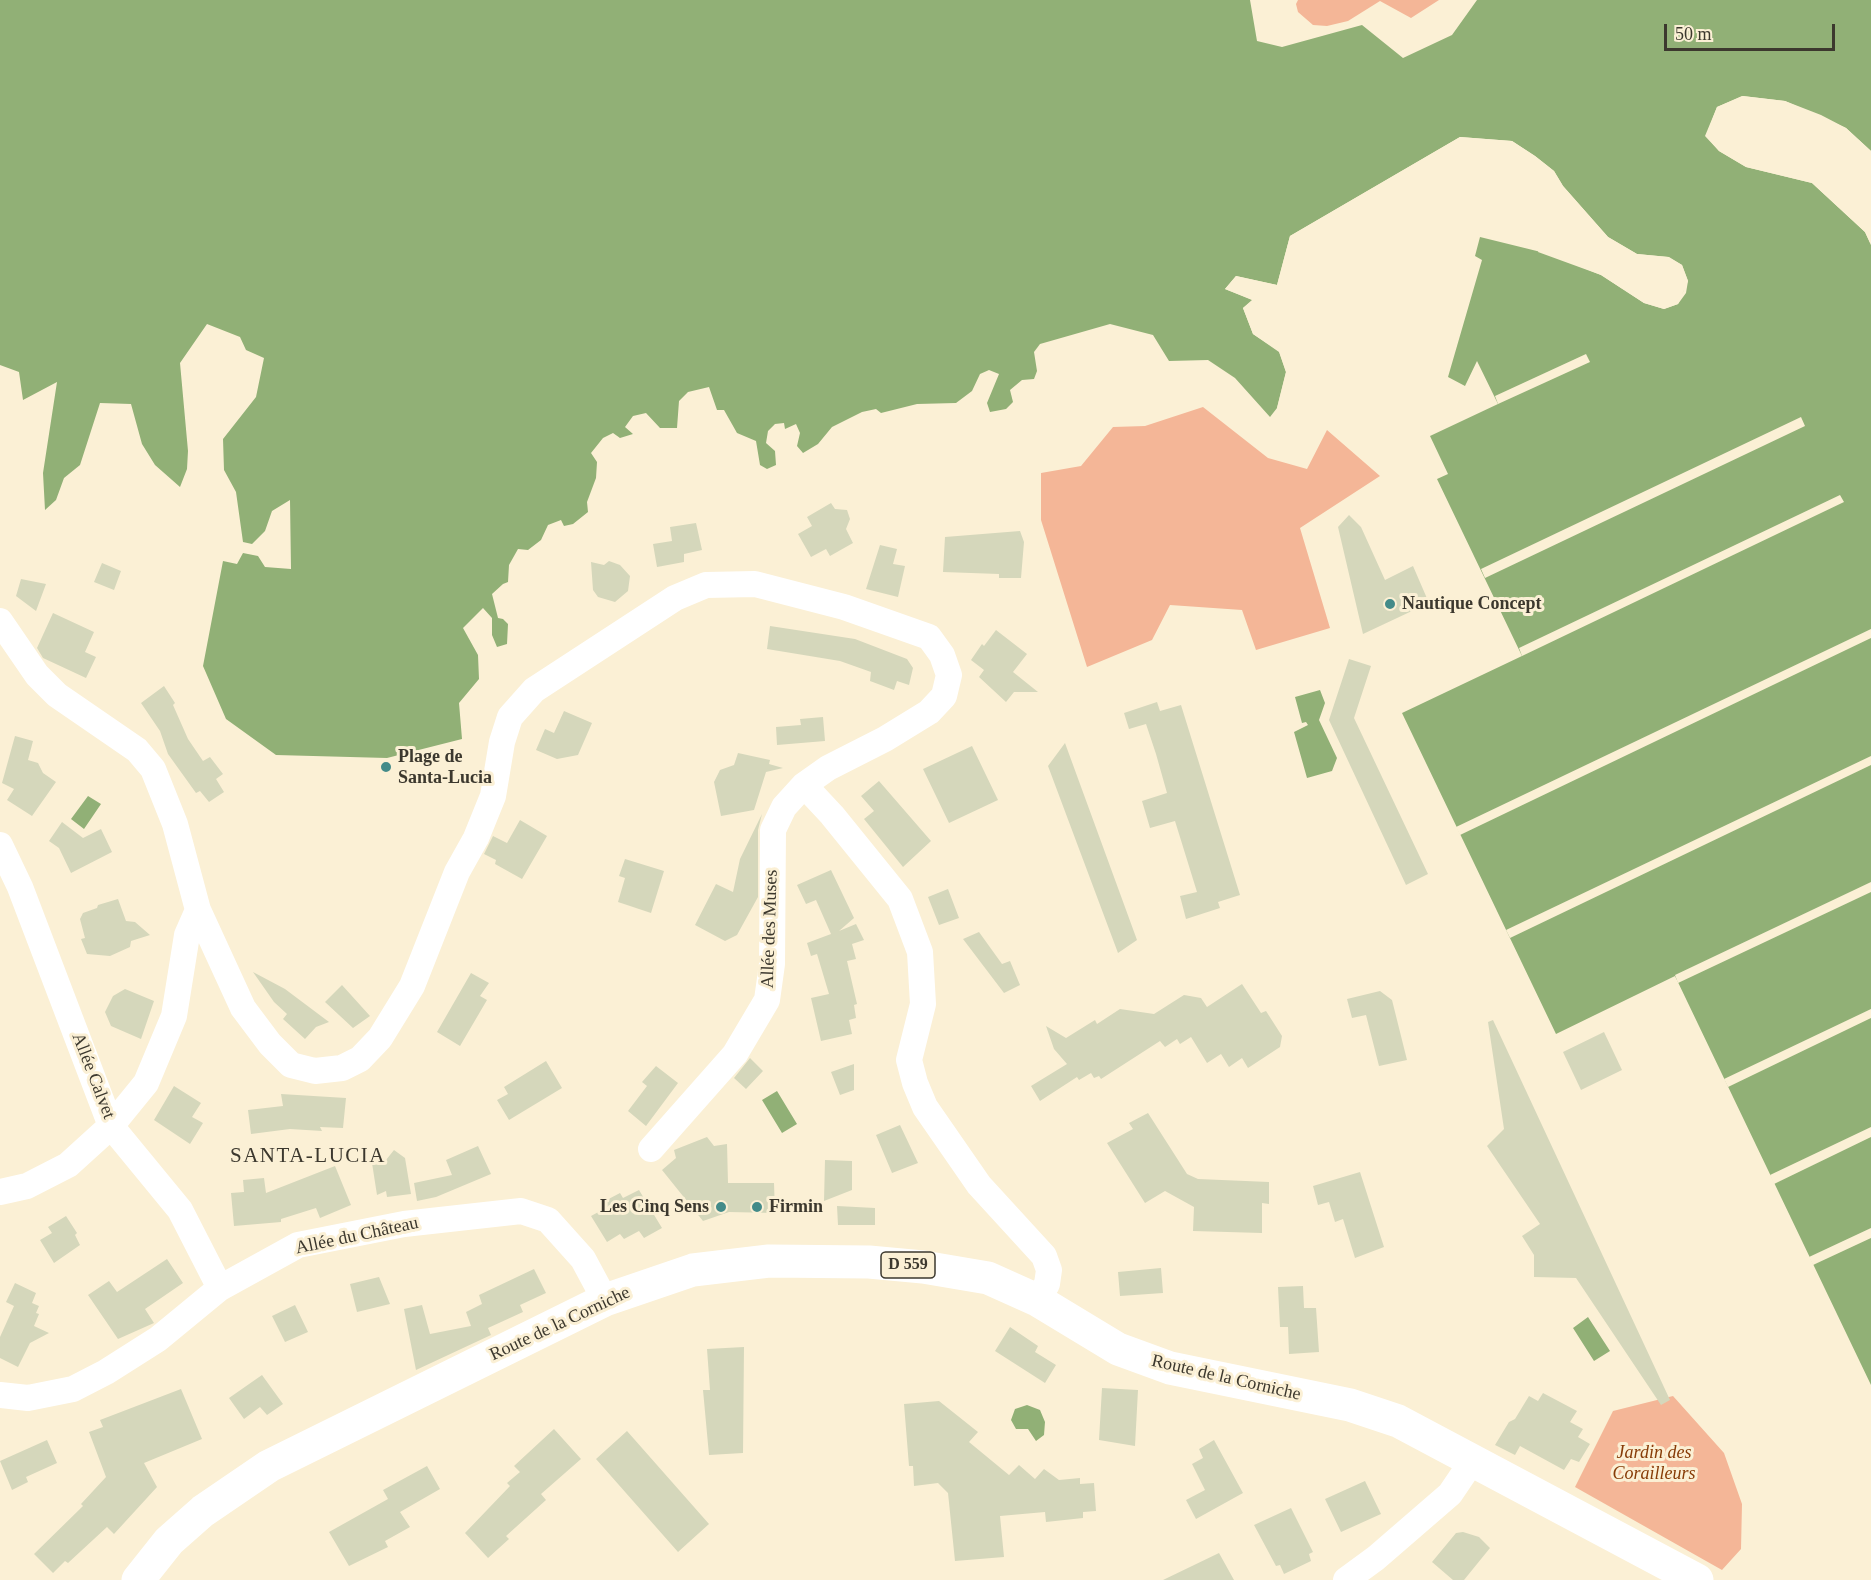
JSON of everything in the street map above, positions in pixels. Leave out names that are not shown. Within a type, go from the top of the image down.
[{"type":"main road","name":"Route de la Corniche","points":[[138,1580],[170,1541],[203,1511],[269,1466],[605,1299],[693,1270],[780,1262],[869,1262],[923,1267],[988,1278],[1037,1300],[1118,1350],[1170,1368],[1350,1405],[1398,1421],[1697,1580]]},
{"type":"street","name":"Allée des Muses","points":[[0,621],[37,675],[57,695],[137,750],[153,769],[175,824],[198,910],[243,1008],[270,1044],[291,1065],[315,1071],[342,1068],[360,1059],[380,1038],[412,986],[457,872],[476,838],[493,796],[501,742],[510,717],[534,690],[675,598],[706,585],[755,584],[844,607],[929,637],[942,656],[949,675],[944,696],[929,712],[885,739],[828,768],[804,785],[784,807],[773,830],[772,964],[767,1000],[735,1054],[651,1149]]},
{"type":"street","points":[[804,785],[900,899],[920,952],[923,1004],[909,1060],[915,1083],[925,1107],[979,1185],[1044,1256],[1049,1270],[1047,1284],[1037,1300]]},
{"type":"street","name":"Allée Calvet","points":[[0,845],[20,887],[111,1126],[180,1210],[220,1288]]},
{"type":"street","points":[[0,1192],[27,1186],[68,1165],[111,1126],[146,1083],[174,1016],[187,935],[198,910]]},
{"type":"street","name":"Allée du Château","points":[[1,1399],[28,1398],[73,1389],[106,1372],[159,1339],[220,1288],[298,1245],[404,1224],[521,1210],[548,1220],[583,1259],[605,1299]]},
{"type":"street","points":[[1346,1580],[1376,1558],[1450,1494],[1473,1460]]},
{"type":"green space","points":[[1298,0],[1439,0],[1411,18],[1380,1],[1348,21],[1327,26],[1313,25],[1298,12],[1296,4]]},
{"type":"green space","points":[[1203,407],[1268,458],[1307,469],[1327,430],[1380,476],[1300,528],[1330,628],[1256,650],[1242,610],[1170,605],[1152,640],[1087,667],[1041,520],[1041,473],[1081,466],[1113,427],[1145,426]]},
{"type":"green space","name":"Jardin des Corailleurs","points":[[1673,1396],[1724,1453],[1742,1504],[1741,1549],[1722,1570],[1575,1487],[1613,1411]]},
{"type":"shaded area","points":[[0,0],[1250,0],[1257,41],[1282,47],[1362,25],[1403,58],[1452,35],[1477,0],[1871,0],[1871,151],[1846,128],[1785,101],[1743,96],[1717,107],[1706,136],[1719,151],[1746,167],[1812,183],[1865,232],[1871,245],[1871,1385],[1675,976],[1556,1034],[1402,713],[1522,656],[1437,479],[1448,474],[1430,436],[1498,404],[1477,361],[1465,386],[1448,377],[1482,260],[1475,256],[1480,237],[1549,254],[1601,275],[1644,303],[1664,309],[1678,304],[1688,281],[1682,265],[1668,257],[1637,254],[1608,237],[1563,186],[1554,171],[1535,156],[1512,141],[1460,137],[1290,236],[1277,285],[1236,276],[1225,289],[1253,300],[1243,308],[1253,334],[1279,351],[1286,372],[1277,408],[1270,417],[1235,378],[1208,360],[1169,361],[1153,335],[1110,324],[1040,344],[1034,352],[1037,371],[1034,379],[1022,380],[1010,390],[1013,402],[1006,409],[990,412],[987,403],[999,374],[989,370],[980,374],[972,391],[956,403],[917,404],[881,413],[876,409],[862,412],[832,427],[818,444],[803,453],[797,446],[800,433],[796,424],[785,429],[784,423],[775,424],[768,431],[766,443],[775,451],[776,465],[767,469],[760,465],[756,441],[737,433],[724,410],[717,410],[709,387],[688,392],[679,401],[677,428],[660,428],[646,413],[633,416],[625,427],[633,434],[620,438],[613,433],[603,438],[591,453],[597,462],[596,478],[587,502],[588,512],[573,524],[564,526],[561,520],[548,525],[541,540],[528,550],[518,549],[509,565],[508,582],[492,594],[498,618],[508,624],[507,644],[497,647],[492,635],[492,618],[483,608],[463,628],[478,655],[479,679],[459,703],[462,739],[387,758],[276,755],[226,719],[203,666],[223,561],[237,564],[243,553],[258,556],[265,567],[291,569],[290,500],[272,511],[265,531],[252,544],[243,542],[236,492],[224,470],[223,439],[256,397],[264,358],[246,350],[240,337],[207,324],[180,363],[188,451],[187,469],[180,487],[155,465],[142,444],[131,404],[100,403],[80,465],[64,478],[56,500],[45,510],[43,473],[57,382],[23,400],[19,372],[0,365]]},
{"type":"shaded area","points":[[1320,690],[1325,703],[1319,720],[1337,758],[1332,771],[1307,778],[1294,732],[1308,725],[1306,722],[1302,723],[1295,697]]},
{"type":"shaded area","points":[[88,796],[101,804],[84,829],[71,819]]},
{"type":"shaded area","points":[[777,1091],[797,1124],[782,1133],[762,1100]]},
{"type":"shaded area","points":[[1588,1317],[1610,1351],[1594,1361],[1573,1328]]},
{"type":"shaded area","points":[[1027,1405],[1040,1410],[1045,1422],[1044,1435],[1036,1441],[1028,1429],[1016,1429],[1011,1420],[1015,1409]]},
{"type":"pier","points":[[1742,96],[1785,101],[1821,115],[1846,128],[1871,151],[1871,154],[1844,130],[1784,103],[1743,99],[1719,110],[1709,136],[1721,148],[1747,164],[1814,181],[1867,230],[1871,245],[1865,232],[1812,183],[1746,167],[1719,151],[1705,136],[1717,107]]},
{"type":"pier","points":[[1460,137],[1512,141],[1535,156],[1554,171],[1563,186],[1608,237],[1637,254],[1669,257],[1682,265],[1688,281],[1686,293],[1678,304],[1664,309],[1644,303],[1601,275],[1538,252],[1539,249],[1550,251],[1602,273],[1646,300],[1664,306],[1677,301],[1683,292],[1685,282],[1679,267],[1667,260],[1636,256],[1607,239],[1561,188],[1552,173],[1534,158],[1511,144],[1460,140],[1293,238],[1279,287],[1237,279],[1230,288],[1255,299],[1255,302],[1246,309],[1256,332],[1282,350],[1289,373],[1280,409],[1277,408],[1286,372],[1279,352],[1253,334],[1243,308],[1252,300],[1225,289],[1236,276],[1277,285],[1290,236]]},
{"type":"pier","points":[[1586,354],[1590,362],[1498,404],[1495,396]]},
{"type":"pier","points":[[1801,417],[1805,426],[1485,578],[1481,569]]},
{"type":"pier","points":[[1840,495],[1844,502],[1522,656],[1519,648]]},
{"type":"pier","points":[[1871,629],[1871,638],[1460,835],[1456,827]]},
{"type":"pier","points":[[1871,756],[1871,765],[1510,938],[1506,930]]},
{"type":"pier","points":[[1871,882],[1871,892],[1678,983],[1675,975]]},
{"type":"pier","points":[[1871,1009],[1871,1018],[1728,1087],[1724,1079]]},
{"type":"pier","points":[[1871,1127],[1871,1137],[1774,1184],[1770,1175]]},
{"type":"pier","points":[[1871,1228],[1871,1238],[1813,1265],[1809,1257]]},
{"type":"building","points":[[831,503],[835,509],[847,510],[850,519],[846,529],[853,543],[830,556],[826,549],[811,557],[798,534],[812,526],[807,517]]},
{"type":"building","points":[[1349,515],[1361,527],[1385,580],[1413,566],[1429,603],[1363,634],[1338,527]]},
{"type":"building","points":[[696,523],[702,550],[684,554],[684,562],[657,567],[653,544],[672,541],[670,527]]},
{"type":"building","points":[[1020,531],[1024,542],[1021,578],[999,578],[999,574],[943,572],[945,537]]},
{"type":"building","points":[[880,545],[897,549],[893,564],[905,566],[898,597],[866,589]]},
{"type":"building","points":[[609,561],[620,565],[630,576],[628,591],[615,602],[598,597],[593,590],[591,562],[604,565]]},
{"type":"building","points":[[102,563],[121,571],[114,590],[94,582]]},
{"type":"building","points":[[21,579],[46,584],[36,611],[16,596]]},
{"type":"building","points":[[53,613],[94,632],[85,652],[96,657],[86,678],[43,658],[37,648]]},
{"type":"building","points":[[770,626],[855,639],[907,659],[913,668],[909,685],[897,681],[894,690],[870,681],[871,672],[840,661],[767,649]]},
{"type":"building","points":[[996,630],[1027,654],[1013,672],[1038,692],[1014,692],[1006,702],[979,677],[984,670],[971,660]]},
{"type":"building","points":[[1349,659],[1371,666],[1354,718],[1428,874],[1406,885],[1329,720]]},
{"type":"building","points":[[164,686],[175,703],[173,705],[188,739],[203,761],[210,757],[223,774],[216,779],[224,792],[209,802],[200,791],[196,793],[168,754],[160,731],[141,703]]},
{"type":"building","points":[[1157,702],[1160,711],[1181,705],[1240,895],[1218,902],[1220,908],[1186,919],[1180,896],[1197,892],[1175,821],[1150,828],[1142,801],[1167,793],[1156,754],[1146,724],[1129,729],[1124,713]]},
{"type":"building","points":[[564,711],[592,723],[578,755],[557,759],[536,750],[545,729],[554,733]]},
{"type":"building","points":[[823,717],[825,741],[777,745],[776,727],[801,725],[800,719]]},
{"type":"building","points":[[15,736],[33,741],[28,760],[38,763],[43,773],[56,782],[32,816],[7,800],[14,789],[2,783]]},
{"type":"building","points":[[1065,743],[1137,940],[1118,953],[1048,766]]},
{"type":"building","points":[[972,746],[998,800],[949,823],[923,769]]},
{"type":"building","points":[[738,753],[770,760],[769,764],[783,768],[766,772],[754,810],[721,816],[714,782],[720,770],[734,765]]},
{"type":"building","points":[[879,781],[931,841],[903,867],[864,819],[874,811],[861,796]]},
{"type":"building","points":[[762,814],[758,830],[758,897],[737,935],[725,941],[695,925],[716,884],[733,892],[740,859]]},
{"type":"building","points":[[520,820],[547,836],[522,879],[495,864],[496,860],[484,854],[493,836],[507,843]]},
{"type":"building","points":[[62,822],[83,838],[101,829],[112,852],[71,873],[59,848],[49,841]]},
{"type":"building","points":[[625,859],[664,871],[651,913],[618,902],[625,878],[619,876]]},
{"type":"building","points":[[831,870],[854,918],[839,931],[856,924],[864,940],[852,944],[856,959],[847,961],[857,1004],[854,1005],[856,1018],[849,1020],[852,1034],[821,1041],[811,998],[829,994],[817,954],[811,956],[807,943],[831,934],[816,900],[806,904],[797,885]]},
{"type":"building","points":[[948,889],[959,918],[939,925],[928,897]]},
{"type":"building","points":[[118,899],[126,921],[135,922],[150,935],[131,941],[130,947],[110,956],[87,954],[81,939],[85,938],[80,919],[83,913],[97,908],[98,905]]},
{"type":"building","points":[[979,932],[1002,964],[1010,961],[1020,985],[1004,993],[963,939]]},
{"type":"building","points":[[253,972],[285,989],[329,1022],[316,1027],[305,1039],[283,1019],[287,1014],[274,1002]]},
{"type":"building","points":[[471,973],[489,983],[480,996],[487,1000],[460,1046],[437,1032]]},
{"type":"building","points":[[1242,984],[1261,1013],[1266,1011],[1282,1036],[1280,1047],[1248,1068],[1242,1058],[1229,1067],[1221,1054],[1207,1063],[1191,1037],[1180,1044],[1177,1039],[1165,1047],[1160,1041],[1101,1079],[1099,1076],[1094,1078],[1091,1073],[1079,1080],[1077,1077],[1040,1101],[1031,1086],[1067,1064],[1054,1049],[1046,1026],[1066,1038],[1095,1020],[1097,1024],[1120,1009],[1154,1014],[1184,995],[1201,998],[1207,1007]]},
{"type":"building","points":[[342,985],[370,1016],[353,1028],[325,1002]]},
{"type":"building","points":[[125,989],[154,1001],[141,1039],[111,1026],[105,1012],[113,996]]},
{"type":"building","points":[[1380,991],[1392,1000],[1407,1060],[1379,1066],[1366,1015],[1352,1018],[1347,999]]},
{"type":"building","points":[[1493,1020],[1670,1400],[1661,1405],[1576,1278],[1534,1277],[1534,1255],[1522,1236],[1540,1224],[1487,1146],[1504,1129],[1488,1022]]},
{"type":"building","points":[[1604,1032],[1622,1070],[1581,1090],[1563,1052]]},
{"type":"building","points":[[750,1058],[763,1071],[746,1089],[734,1078]]},
{"type":"building","points":[[546,1061],[562,1088],[509,1120],[497,1100],[508,1094],[504,1087]]},
{"type":"building","points":[[854,1064],[854,1090],[840,1095],[831,1072]]},
{"type":"building","points":[[656,1066],[678,1083],[646,1126],[628,1111],[647,1086],[642,1082]]},
{"type":"building","points":[[174,1086],[201,1103],[192,1117],[203,1123],[190,1144],[154,1120]]},
{"type":"building","points":[[281,1094],[346,1098],[343,1128],[320,1127],[322,1131],[290,1129],[251,1134],[248,1110],[283,1106]]},
{"type":"building","points":[[1148,1113],[1187,1174],[1198,1179],[1269,1182],[1269,1204],[1262,1203],[1262,1233],[1193,1231],[1194,1207],[1165,1191],[1145,1203],[1107,1143],[1133,1129],[1129,1123]]},
{"type":"building","points":[[900,1125],[918,1163],[892,1173],[876,1135]]},
{"type":"building","points":[[707,1137],[714,1146],[727,1144],[728,1183],[774,1183],[775,1213],[729,1212],[703,1221],[662,1170],[676,1158],[674,1150]]},
{"type":"building","points":[[478,1146],[491,1174],[436,1197],[417,1201],[414,1183],[452,1175],[446,1160]]},
{"type":"building","points":[[394,1150],[405,1158],[411,1194],[387,1197],[386,1191],[377,1195],[372,1163],[386,1160]]},
{"type":"building","points":[[825,1160],[852,1161],[852,1190],[824,1201]]},
{"type":"building","points":[[335,1166],[351,1205],[320,1218],[316,1208],[281,1219],[281,1222],[234,1226],[231,1193],[244,1192],[243,1180],[264,1178],[266,1193]]},
{"type":"building","points":[[1360,1172],[1384,1247],[1355,1258],[1343,1219],[1335,1222],[1329,1202],[1318,1205],[1313,1186]]},
{"type":"building","points":[[639,1190],[662,1228],[644,1238],[639,1231],[624,1239],[620,1234],[607,1242],[591,1216],[604,1209],[601,1203],[620,1193],[623,1198]]},
{"type":"building","points":[[837,1206],[875,1208],[875,1225],[838,1225]]},
{"type":"building","points":[[66,1216],[77,1233],[75,1235],[80,1245],[54,1263],[40,1240],[52,1233],[48,1227]]},
{"type":"building","points":[[167,1259],[183,1283],[145,1309],[154,1323],[118,1339],[88,1295],[109,1281],[117,1292]]},
{"type":"building","points":[[1161,1268],[1163,1293],[1120,1296],[1118,1272]]},
{"type":"building","points":[[534,1269],[546,1293],[520,1305],[523,1312],[488,1328],[491,1335],[416,1370],[404,1309],[422,1305],[430,1334],[471,1326],[466,1312],[482,1304],[479,1295]]},
{"type":"building","points":[[379,1277],[390,1304],[357,1312],[350,1284]]},
{"type":"building","points":[[15,1283],[36,1293],[32,1303],[39,1306],[36,1313],[39,1314],[34,1326],[49,1333],[30,1343],[18,1367],[0,1358],[0,1337],[14,1306],[6,1302]]},
{"type":"building","points":[[1303,1286],[1304,1308],[1316,1308],[1319,1352],[1289,1354],[1288,1327],[1280,1327],[1278,1287]]},
{"type":"building","points":[[295,1305],[308,1332],[285,1342],[272,1316]]},
{"type":"building","points":[[1010,1327],[1038,1346],[1035,1352],[1056,1365],[1045,1383],[995,1351]]},
{"type":"building","points":[[744,1347],[743,1453],[709,1455],[703,1390],[710,1390],[707,1349]]},
{"type":"building","points":[[262,1375],[283,1404],[267,1415],[260,1407],[244,1419],[229,1398]]},
{"type":"building","points":[[1102,1388],[1138,1390],[1135,1446],[1099,1440]]},
{"type":"building","points":[[181,1389],[202,1439],[144,1463],[157,1487],[114,1534],[107,1527],[68,1563],[65,1561],[53,1573],[34,1554],[83,1506],[81,1504],[106,1477],[89,1432],[103,1427],[100,1420]]},
{"type":"building","points":[[1543,1393],[1577,1411],[1570,1422],[1583,1429],[1578,1437],[1590,1444],[1579,1462],[1571,1459],[1564,1470],[1520,1446],[1515,1455],[1495,1445],[1529,1396],[1538,1401]]},
{"type":"building","points":[[939,1401],[978,1432],[969,1442],[1009,1475],[1019,1465],[1035,1479],[1044,1469],[1059,1480],[1080,1478],[1080,1484],[1094,1483],[1096,1511],[1083,1512],[1083,1518],[1046,1522],[1045,1512],[1000,1516],[1004,1557],[955,1561],[948,1493],[938,1483],[914,1486],[913,1466],[909,1466],[904,1404]]},
{"type":"building","points":[[554,1429],[581,1459],[541,1494],[546,1500],[506,1536],[509,1539],[488,1558],[465,1533],[510,1486],[507,1483],[520,1472],[514,1466]]},
{"type":"building","points":[[627,1431],[709,1524],[678,1552],[596,1459]]},
{"type":"building","points":[[47,1440],[57,1463],[26,1477],[28,1482],[12,1490],[0,1461]]},
{"type":"building","points":[[1214,1440],[1243,1493],[1196,1519],[1186,1500],[1205,1490],[1192,1464],[1203,1458],[1199,1449]]},
{"type":"building","points":[[427,1466],[440,1489],[400,1512],[410,1527],[385,1541],[388,1547],[349,1566],[329,1532],[388,1499],[383,1490]]},
{"type":"building","points":[[1365,1481],[1381,1514],[1341,1532],[1325,1499]]},
{"type":"building","points":[[1291,1508],[1313,1552],[1309,1554],[1311,1561],[1284,1574],[1280,1565],[1276,1566],[1254,1525]]},
{"type":"building","points":[[1463,1532],[1479,1537],[1490,1548],[1464,1580],[1453,1580],[1432,1562],[1456,1533]]},
{"type":"building","points":[[1219,1553],[1234,1580],[1163,1580]]},
{"type":"place","name":"Nautique Concept","points":[[1390,604]]},
{"type":"place","name":"Plage de Santa-Lucia","points":[[386,767]]},
{"type":"place","name":"Les Cinq Sens","points":[[721,1207]]},
{"type":"place","name":"Firmin","points":[[757,1207]]},
{"type":"district","name":"SANTA-LUCIA","points":[[308,1156]]}]
